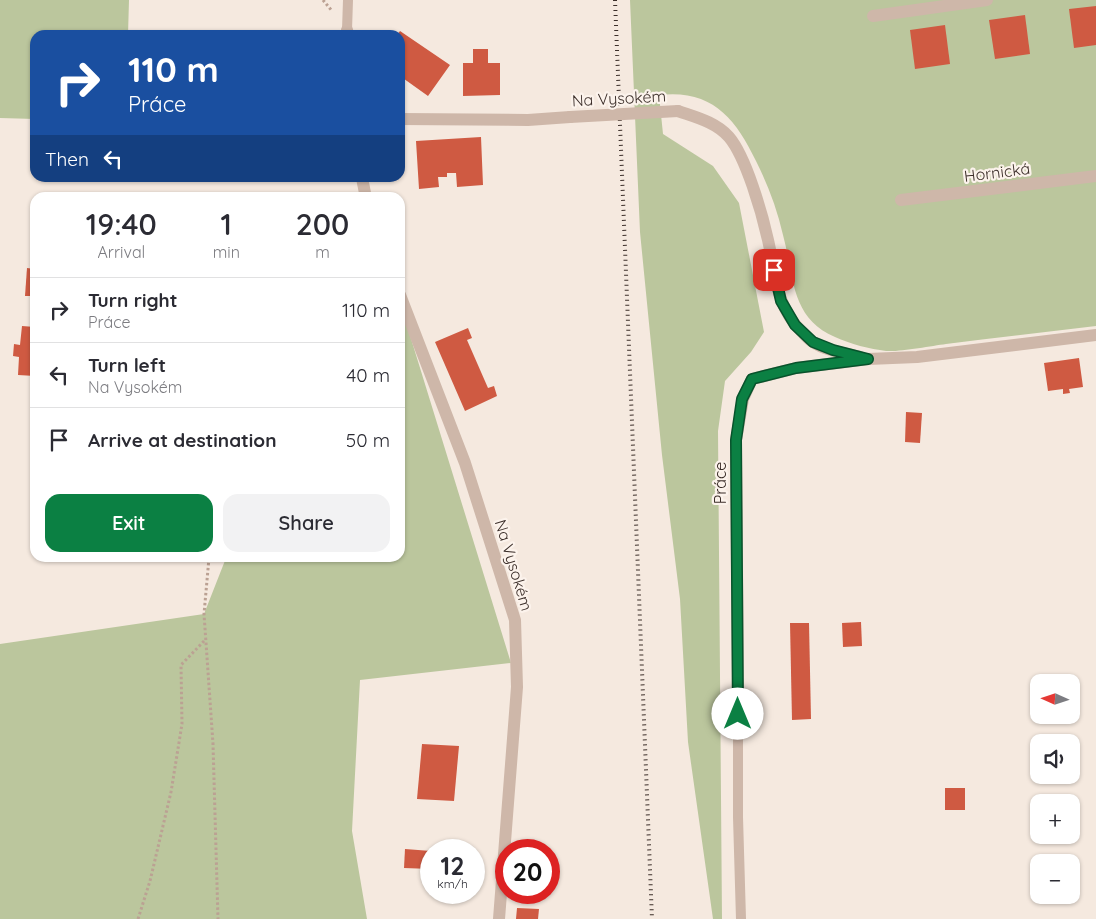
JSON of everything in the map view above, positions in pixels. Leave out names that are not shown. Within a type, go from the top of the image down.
[{"type":"street","points":[[872,16],[987,0]]},
{"type":"street","name":"Na Vysokém","points":[[405,119],[528,120],[678,111],[707,121],[728,136],[741,156],[748,172],[768,239],[781,301],[795,325],[813,342],[833,350],[868,359]]},
{"type":"street","name":"Hornická","points":[[901,200],[1096,176]]},
{"type":"street","name":"Na Vysokém","points":[[405,308],[465,463],[515,620],[517,687],[499,919]]},
{"type":"street","name":"Práce","points":[[738,697],[736,440],[742,399],[752,379],[796,368],[868,359],[917,357],[1096,334]]},
{"type":"lane","points":[[347,30],[348,0]]},
{"type":"lane","points":[[738,697],[738,817],[741,919]]},
{"type":"path","points":[[209,562],[204,614],[213,744],[218,919]]},
{"type":"path","points":[[138,919],[150,881],[171,792],[181,734],[181,665],[206,640]]},
{"type":"green space","points":[[0,0],[129,0],[128,30],[30,30],[30,119],[0,118]]},
{"type":"green space","points":[[630,0],[1096,0],[1096,326],[892,351],[867,348],[835,337],[820,329],[809,319],[802,307],[792,280],[781,225],[772,197],[748,145],[739,131],[719,109],[707,102],[677,94],[659,95],[663,134],[713,166],[739,203],[764,332],[751,352],[725,381],[718,431],[722,919],[713,919],[688,742],[680,599],[662,455],[640,232]]},
{"type":"green space","points":[[405,319],[511,663],[360,680],[352,831],[367,919],[0,919],[0,644],[204,614],[224,562],[405,562]]},
{"type":"building","points":[[1096,6],[1096,45],[1074,48],[1069,9]]},
{"type":"building","points":[[1025,15],[1030,54],[995,59],[989,20]]},
{"type":"building","points":[[945,25],[950,64],[915,69],[910,30]]},
{"type":"building","points":[[405,34],[450,65],[428,96],[405,80]]},
{"type":"building","points":[[473,49],[488,49],[488,63],[500,63],[500,95],[463,96],[463,63],[473,63]]},
{"type":"building","points":[[481,137],[483,185],[457,187],[456,173],[447,173],[447,177],[438,177],[439,187],[419,189],[416,141]]},
{"type":"building","points":[[27,268],[30,268],[30,296],[25,296]]},
{"type":"building","points":[[22,326],[30,327],[30,376],[18,375],[19,357],[13,356],[14,344],[20,345]]},
{"type":"building","points":[[468,328],[472,338],[467,340],[488,388],[494,386],[497,396],[465,411],[435,342]]},
{"type":"building","points":[[1079,358],[1083,387],[1069,389],[1070,393],[1063,394],[1063,389],[1048,391],[1044,363]]},
{"type":"building","points":[[906,412],[922,413],[920,443],[905,442]]},
{"type":"building","points":[[861,622],[862,646],[843,647],[842,623]]},
{"type":"building","points":[[790,623],[809,623],[811,719],[792,720]]},
{"type":"building","points":[[422,744],[459,746],[454,801],[417,799]]},
{"type":"building","points":[[945,788],[965,788],[965,810],[945,810]]},
{"type":"building","points":[[405,849],[420,850],[420,869],[404,868]]},
{"type":"building","points":[[517,908],[539,909],[538,919],[516,919]]},
{"type":"railway","points":[[615,0],[652,919]]},
{"type":"route","points":[[738,714],[736,440],[742,399],[752,379],[796,368],[868,359],[833,350],[813,342],[795,325],[781,301],[774,270]]}]
